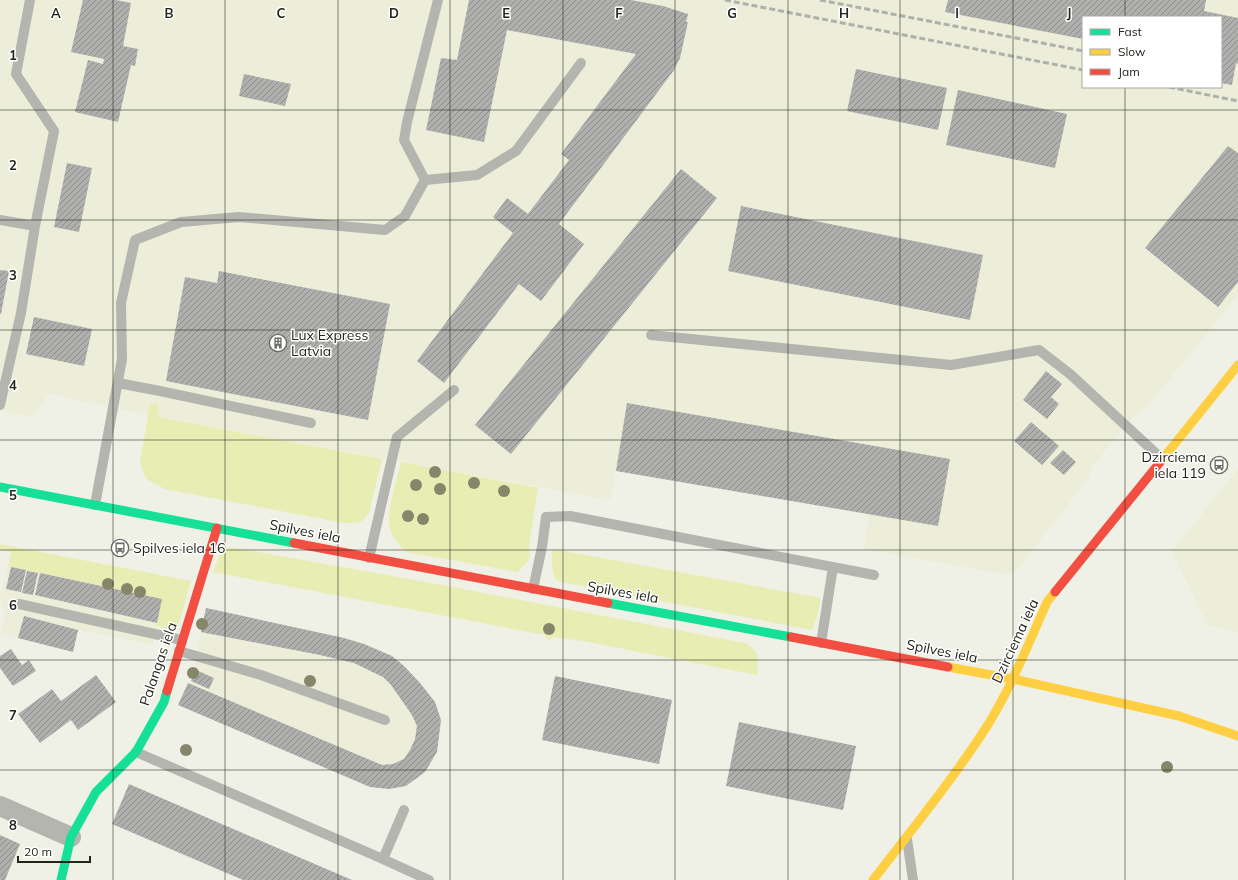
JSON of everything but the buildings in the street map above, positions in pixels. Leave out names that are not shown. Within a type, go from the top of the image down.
[{"type":"street","name":"Dzirciema iela","points":[[873,880],[951,779],[989,722],[1013,679],[1047,602],[1238,365]]},
{"type":"street","name":"Spilves iela","points":[[0,487],[1013,679],[1179,716],[1238,736]]},
{"type":"street","name":"Palangas iela","points":[[61,880],[71,837],[96,792],[136,752],[164,702],[217,528]]},
{"type":"street","points":[[0,806],[71,837]]},
{"type":"lane","points":[[0,404],[21,313],[35,226],[54,131],[16,74],[30,0]]},
{"type":"lane","points":[[425,180],[404,140],[407,122],[438,0]]},
{"type":"lane","points":[[425,180],[477,175],[516,151],[581,63]]},
{"type":"lane","points":[[95,505],[122,359],[121,303],[135,240],[181,222],[239,218],[385,230],[405,216],[425,180]]},
{"type":"lane","points":[[0,220],[35,226]]},
{"type":"lane","points":[[651,335],[951,365],[1039,350],[1070,374],[1162,460]]},
{"type":"lane","points":[[1229,376],[1238,384]]},
{"type":"lane","points":[[118,383],[311,423]]},
{"type":"lane","points":[[369,558],[397,437],[454,390]]},
{"type":"lane","points":[[533,589],[542,547],[546,517],[570,516],[874,575]]},
{"type":"lane","points":[[821,643],[833,567]]},
{"type":"lane","points":[[20,604],[182,640]]},
{"type":"lane","points":[[179,651],[262,675],[385,720]]},
{"type":"lane","points":[[136,752],[429,880]]},
{"type":"lane","points":[[383,859],[404,810]]},
{"type":"lane","points":[[906,837],[913,880]]},
{"type":"shaded area","points":[[0,0],[1238,0],[1238,295],[1148,406],[1136,414],[1093,465],[1088,479],[1017,570],[1003,574],[864,549],[869,514],[616,471],[610,500],[158,417],[49,394],[32,417],[0,411]]},
{"type":"shaded area","points":[[1238,469],[1238,632],[1207,625],[1172,551]]},
{"type":"shaded area","points":[[8,566],[162,599],[153,645],[79,630],[73,652],[1,634],[5,611],[0,598]]},
{"type":"shaded area","points":[[206,608],[344,638],[364,644],[392,656],[420,683],[435,702],[441,720],[437,752],[406,786],[389,789],[370,787],[190,684],[196,670],[194,663]]},
{"type":"green space","points":[[158,403],[158,417],[382,459],[369,513],[361,521],[343,523],[165,489],[148,480],[144,475],[140,462],[150,404]]},
{"type":"green space","points":[[401,462],[538,488],[529,545],[530,556],[528,561],[517,572],[406,552],[394,538],[389,525],[390,508]]},
{"type":"green space","points":[[0,544],[191,581],[177,631],[156,626],[162,599],[8,566],[11,552],[0,550]]},
{"type":"green space","points":[[230,547],[437,584],[745,643],[754,649],[756,653],[758,664],[757,675],[583,641],[553,637],[550,640],[547,639],[545,635],[213,572],[221,551]]},
{"type":"green space","points":[[553,549],[821,598],[817,617],[812,630],[566,583],[556,580],[554,576],[552,564]]},
{"type":"railway","points":[[725,0],[1082,70]]},
{"type":"railway","points":[[820,0],[1082,51]]},
{"type":"railway","points":[[1174,88],[1238,101]]},
{"type":"traffic: fast","points":[[0,487],[294,543]]},
{"type":"traffic: fast","points":[[608,603],[791,637]]},
{"type":"traffic: fast","points":[[61,880],[71,837],[96,792],[136,752],[164,702],[167,691]]},
{"type":"traffic: slow","points":[[1161,461],[1238,365]]},
{"type":"traffic: slow","points":[[873,880],[947,783],[989,723],[1013,679],[1047,602],[1055,592]]},
{"type":"traffic: slow","points":[[948,667],[1013,679],[1179,716],[1238,736]]},
{"type":"traffic: jam","points":[[1055,592],[1161,461]]},
{"type":"traffic: jam","points":[[167,691],[217,528]]},
{"type":"traffic: jam","points":[[294,543],[608,603]]},
{"type":"traffic: jam","points":[[791,637],[948,667]]},
{"type":"place","name":"Lux Express Latvia","points":[[278,343]]},
{"type":"place","name":"Dzirciema iela 119","points":[[1219,465]]},
{"type":"place","name":"Spilves iela 16","points":[[120,548]]}]
